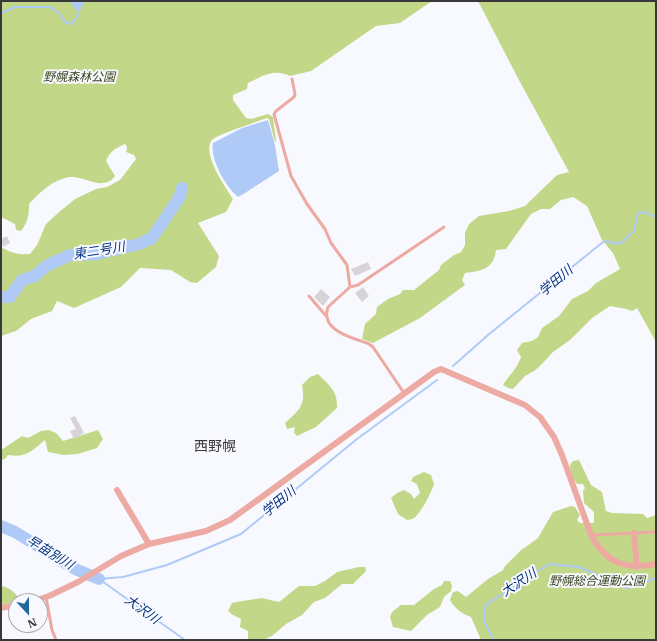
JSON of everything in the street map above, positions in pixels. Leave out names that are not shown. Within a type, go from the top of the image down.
[{"type":"street","points":[[48,597],[78,582],[121,556],[148,544],[206,531],[230,520],[404,393],[434,372],[441,369],[525,405],[540,417],[554,437],[562,455],[591,535],[597,546],[613,561],[622,564],[637,567],[656,564]]},
{"type":"street","points":[[117,490],[148,544]]},
{"type":"street","points":[[634,533],[637,567]]},
{"type":"lane","points":[[292,79],[295,94],[294,98],[274,114],[289,172],[307,204],[325,229],[331,243],[347,265],[350,288]]},
{"type":"lane","points":[[327,317],[328,307],[350,288],[358,285],[444,227]]},
{"type":"lane","points":[[309,296],[338,332],[373,347],[404,393]]},
{"type":"lane","points":[[591,535],[656,532]]},
{"type":"lane","points":[[48,609],[52,630],[56,640]]},
{"type":"green space","name":"野幌森林公園","points":[[1,1],[432,1],[400,23],[376,26],[311,71],[290,76],[279,73],[268,74],[248,83],[247,89],[233,95],[233,100],[246,118],[251,119],[268,114],[273,117],[276,141],[275,142],[269,119],[267,118],[229,131],[212,140],[209,146],[212,161],[220,179],[233,199],[226,212],[198,223],[219,256],[216,267],[197,283],[190,282],[171,270],[140,268],[121,287],[74,308],[57,301],[52,311],[31,319],[16,331],[1,336],[1,247],[15,253],[30,254],[37,245],[46,224],[58,213],[75,199],[96,189],[107,187],[120,180],[136,159],[134,155],[126,152],[127,147],[125,144],[114,150],[106,161],[115,176],[110,181],[99,183],[71,177],[53,183],[42,191],[29,204],[28,218],[21,231],[16,230],[15,224],[1,217]]},
{"type":"green space","points":[[478,1],[656,1],[656,342],[637,308],[632,311],[610,306],[592,318],[570,340],[553,352],[534,371],[525,376],[513,389],[503,385],[521,357],[517,350],[522,343],[532,341],[538,337],[542,328],[559,316],[572,299],[588,291],[596,283],[620,269],[613,253],[602,240],[587,206],[573,197],[561,200],[550,209],[541,209],[531,214],[506,249],[496,250],[493,261],[490,265],[482,270],[465,273],[462,280],[465,285],[420,318],[373,343],[362,339],[365,324],[376,314],[377,307],[388,299],[400,294],[403,290],[414,290],[439,270],[441,265],[454,255],[461,252],[465,245],[465,233],[469,224],[479,216],[509,211],[525,206],[557,175],[569,172]]},
{"type":"green space","points":[[318,374],[332,389],[336,397],[337,408],[316,427],[297,436],[294,433],[295,427],[287,429],[285,423],[298,411],[302,403],[302,385],[310,377]]},
{"type":"green space","points":[[49,430],[56,433],[63,441],[98,430],[103,439],[97,448],[78,454],[64,455],[48,452],[45,440],[28,453],[14,456],[8,455],[5,459],[1,460],[1,450],[22,436],[28,438],[41,431]]},
{"type":"green space","name":"野幌総合運動公園","points":[[579,460],[591,485],[602,492],[606,511],[612,513],[643,514],[647,518],[656,515],[656,640],[481,640],[471,617],[464,614],[454,606],[450,600],[453,592],[458,591],[466,597],[488,579],[503,570],[520,551],[538,538],[553,512],[571,506],[575,507],[580,515],[577,520],[580,523],[594,523],[594,512],[584,503],[583,491],[585,488],[583,484],[577,484],[573,478],[571,470],[570,465],[573,461]]},
{"type":"green space","points":[[424,472],[431,475],[434,484],[420,512],[414,518],[407,520],[398,514],[391,498],[404,490],[411,494],[414,499],[420,493],[417,484],[411,481],[413,477]]},
{"type":"green space","points":[[365,567],[366,571],[353,584],[342,584],[325,598],[314,602],[302,615],[286,624],[272,636],[263,640],[248,640],[248,631],[240,627],[241,619],[228,611],[232,603],[236,602],[262,598],[279,602],[299,586],[315,586],[337,572]]},
{"type":"green space","points":[[444,581],[450,581],[452,586],[451,591],[444,597],[440,607],[427,615],[411,631],[393,627],[390,617],[392,612],[401,605],[414,605],[434,589],[442,585]]},
{"type":"green space","points":[[1,586],[6,587],[15,593],[8,593],[8,603],[1,605]]},
{"type":"water","points":[[69,1],[85,1],[79,12]]},
{"type":"water","points":[[268,120],[275,145],[279,171],[238,197],[228,186],[216,164],[213,143],[242,128]]},
{"type":"building","points":[[7,236],[10,243],[3,247],[1,239]]},
{"type":"building","points":[[368,262],[371,269],[355,276],[351,269]]},
{"type":"building","points":[[363,287],[369,296],[362,302],[355,293]]},
{"type":"building","points":[[321,289],[330,297],[323,306],[314,297]]},
{"type":"building","points":[[75,416],[84,433],[74,439],[70,431],[76,429],[70,418]]},
{"type":"waterway","points":[[1,13],[15,7],[50,7],[59,13],[65,22],[70,24],[74,21],[78,14]]},
{"type":"waterway","name":"東二号川","points":[[1,297],[10,297],[22,280],[35,276],[46,266],[70,255],[97,254],[139,244],[152,238],[179,198],[182,188]]},
{"type":"waterway","name":"学田川","points":[[453,366],[488,335],[603,242],[621,243],[634,231],[639,213],[646,212],[652,216],[656,216]]},
{"type":"waterway","name":"学田川","points":[[99,579],[123,577],[167,565],[241,534],[357,439],[437,380]]},
{"type":"waterway","name":"早苗別川","points":[[1,526],[15,532],[75,569],[99,579]]},
{"type":"waterway","name":"大沢川","points":[[494,640],[486,627],[484,619],[487,604],[549,564],[579,567],[595,574],[611,584],[628,588],[656,578]]},
{"type":"waterway","name":"大沢川","points":[[99,579],[185,640]]},
{"type":"district","name":"西野幌","points":[[215,447]]}]
